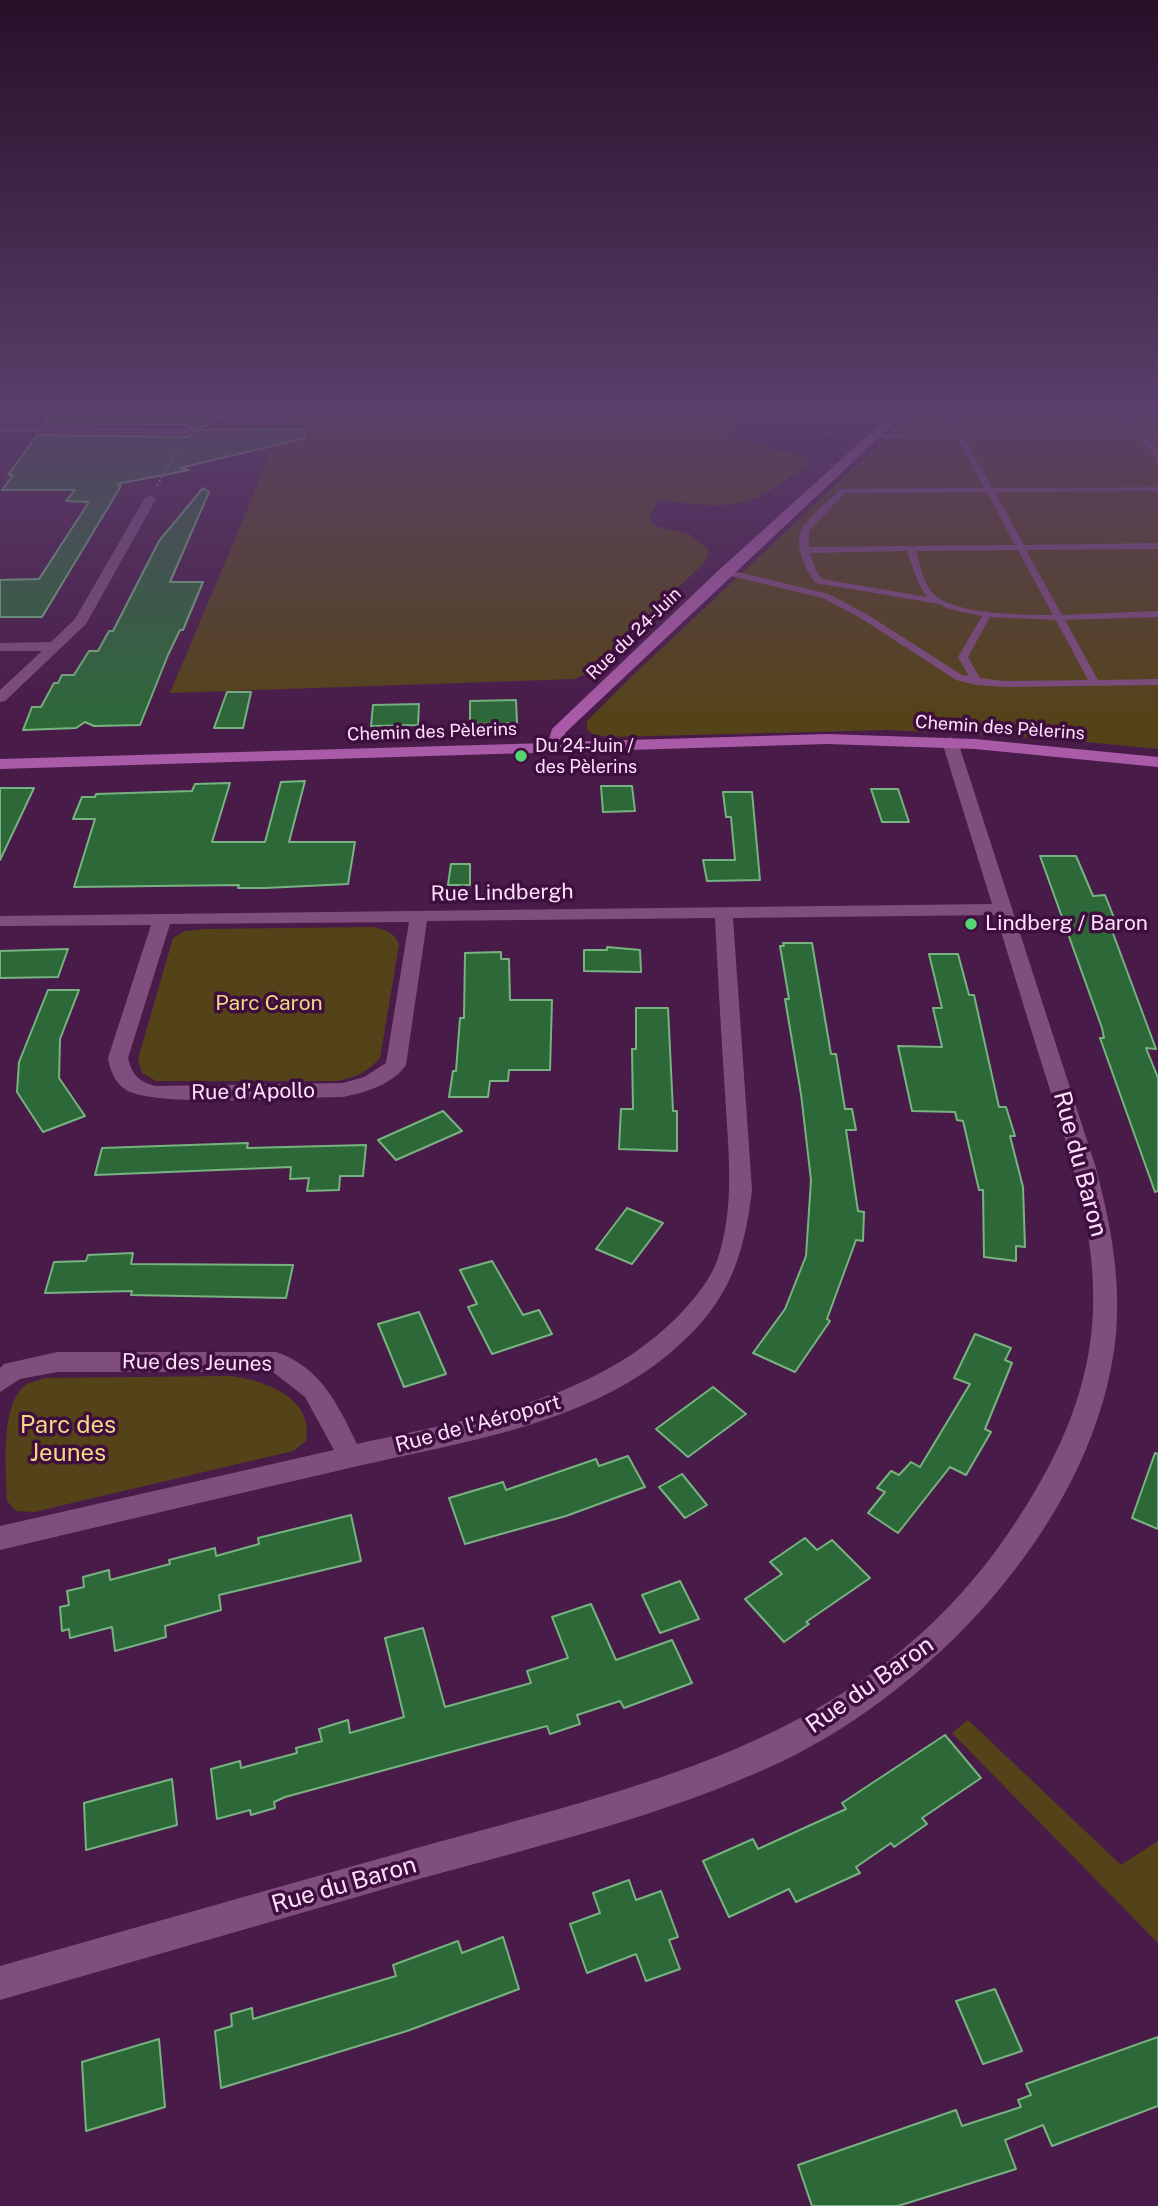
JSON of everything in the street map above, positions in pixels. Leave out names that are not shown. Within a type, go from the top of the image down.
[{"type":"street","points":[[0,698],[81,621],[142,513]]},
{"type":"street","name":"Rue du 24-Juin","points":[[555,747],[557,732],[789,513]]},
{"type":"street","points":[[0,647],[55,646]]},
{"type":"street","name":"Chemin des Pèlerins","points":[[0,764],[786,740],[950,742],[1158,762]]},
{"type":"street","name":"Rue du Baron","points":[[0,1983],[638,1801],[710,1776],[790,1741],[851,1705],[909,1663],[950,1627],[990,1584],[1020,1543],[1081,1432],[1098,1368],[1105,1313],[1104,1262],[1096,1211],[1005,909],[950,742]]},
{"type":"street","name":"Rue Lindbergh","points":[[0,921],[1005,909]]},
{"type":"street","name":"Rue de l'Aéroport","points":[[0,1538],[509,1420],[563,1403],[615,1379],[650,1356],[682,1329],[709,1297],[728,1261],[741,1191],[724,914]]},
{"type":"street","name":"Rue d'Apollo","points":[[162,920],[118,1058],[121,1074],[131,1087],[156,1093],[343,1090],[368,1085],[385,1076],[397,1065],[419,917]]},
{"type":"street","name":"Rue des Jeunes","points":[[0,1382],[13,1371],[57,1362],[276,1362],[296,1371],[313,1384],[350,1456]]},
{"type":"lane","points":[[822,513],[805,530],[806,550],[814,576],[819,580],[941,602],[988,615],[1158,614]]},
{"type":"lane","points":[[1002,513],[1094,682]]},
{"type":"lane","points":[[806,550],[1158,546]]},
{"type":"lane","points":[[911,549],[926,590],[941,602]]},
{"type":"lane","points":[[725,572],[806,589],[845,605],[942,670],[977,682],[1158,682]]},
{"type":"lane","points":[[806,589],[819,580]]},
{"type":"lane","points":[[977,682],[963,657],[988,615]]},
{"type":"green space","points":[[246,513],[652,513],[649,518],[655,526],[689,534],[709,550],[705,562],[589,672],[575,679],[170,693]]},
{"type":"green space","points":[[806,513],[1158,513],[1158,749],[1056,739],[889,730],[609,737],[595,735],[587,730],[587,721]]},
{"type":"green space","name":"Parc Caron","points":[[373,927],[389,932],[399,944],[380,1058],[365,1071],[336,1081],[156,1081],[142,1073],[138,1059],[173,938],[185,931],[205,929]]},
{"type":"green space","name":"Parc des Jeunes","points":[[230,1376],[271,1387],[295,1403],[303,1413],[307,1426],[306,1441],[293,1451],[34,1512],[16,1511],[7,1501],[8,1424],[16,1396],[24,1386],[44,1378]]},
{"type":"green space","points":[[968,1720],[1121,1865],[1158,1841],[1158,1943],[952,1733]]},
{"type":"building","points":[[82,513],[105,513],[42,617],[0,617],[0,580],[39,579]]},
{"type":"building","points":[[182,513],[200,513],[170,582],[203,582],[183,630],[180,630],[168,655],[140,725],[94,726],[85,722],[76,728],[23,730],[32,707],[41,707],[54,683],[58,683],[62,675],[74,675],[89,651],[98,651],[109,631],[113,631],[159,541]]},
{"type":"building","points":[[227,692],[251,692],[243,728],[214,728]]},
{"type":"building","points":[[516,700],[517,723],[470,724],[470,701]]},
{"type":"building","points":[[419,704],[418,725],[371,726],[373,705]]},
{"type":"building","points":[[305,781],[289,842],[355,842],[348,884],[265,888],[238,888],[239,885],[74,887],[95,819],[73,819],[82,797],[95,797],[96,794],[192,791],[195,784],[230,783],[212,842],[265,842],[281,782]]},
{"type":"building","points":[[601,786],[632,786],[635,811],[603,812]]},
{"type":"building","points":[[0,788],[34,788],[0,860]]},
{"type":"building","points":[[871,789],[898,789],[909,822],[882,822]]},
{"type":"building","points":[[723,792],[752,792],[760,880],[707,881],[703,860],[735,860],[731,817],[726,817]]},
{"type":"building","points":[[1040,856],[1076,856],[1093,896],[1105,895],[1118,928],[1111,928],[1156,1049],[1146,1048],[1158,1078],[1158,1191],[1155,1192],[1100,1038],[1104,1038],[1102,1028]]},
{"type":"building","points":[[451,864],[470,864],[470,885],[448,885]]},
{"type":"building","points":[[783,943],[812,943],[831,1054],[836,1054],[845,1109],[852,1109],[856,1130],[846,1130],[858,1211],[864,1212],[863,1241],[856,1240],[827,1319],[830,1321],[795,1372],[753,1353],[785,1309],[806,1256],[811,1180],[801,1094],[785,999],[789,999],[780,946],[784,946]]},
{"type":"building","points":[[607,947],[640,950],[641,972],[584,971],[584,950],[607,950]]},
{"type":"building","points":[[68,949],[58,977],[0,978],[0,951]]},
{"type":"building","points":[[501,952],[501,959],[509,959],[510,1000],[552,1000],[550,1070],[509,1070],[508,1081],[490,1081],[488,1097],[449,1097],[453,1071],[456,1071],[460,1018],[464,1018],[465,953]]},
{"type":"building","points":[[929,954],[958,954],[969,995],[974,995],[999,1107],[1006,1107],[1015,1136],[1010,1136],[1023,1187],[1025,1247],[1016,1246],[1016,1261],[984,1257],[983,1190],[979,1190],[963,1121],[957,1120],[955,1112],[912,1111],[898,1046],[942,1047],[933,1008],[942,1008]]},
{"type":"building","points":[[48,990],[79,990],[60,1039],[59,1078],[85,1116],[43,1132],[17,1092],[19,1062]]},
{"type":"building","points":[[636,1008],[668,1008],[673,1111],[677,1111],[677,1151],[619,1149],[621,1109],[633,1109],[632,1049],[636,1049]]},
{"type":"building","points":[[443,1111],[462,1131],[396,1160],[378,1140]]},
{"type":"building","points":[[248,1143],[247,1148],[366,1145],[363,1176],[340,1176],[339,1190],[307,1191],[309,1178],[290,1179],[291,1167],[95,1175],[102,1148]]},
{"type":"building","points":[[627,1208],[663,1223],[632,1264],[596,1249]]},
{"type":"building","points":[[133,1253],[131,1264],[293,1265],[286,1298],[131,1295],[132,1291],[45,1293],[54,1262],[86,1261],[88,1255]]},
{"type":"building","points":[[492,1261],[523,1315],[539,1310],[552,1334],[492,1354],[468,1307],[477,1304],[460,1270]]},
{"type":"building","points":[[419,1312],[446,1374],[404,1387],[378,1324]]},
{"type":"building","points":[[975,1334],[1011,1348],[1005,1360],[1012,1363],[985,1429],[991,1432],[966,1475],[950,1467],[898,1533],[868,1513],[885,1492],[877,1488],[891,1471],[899,1475],[911,1462],[920,1467],[970,1384],[954,1378]]},
{"type":"building","points":[[713,1387],[746,1414],[688,1457],[656,1429]]},
{"type":"building","points":[[1155,1453],[1158,1454],[1158,1529],[1132,1518]]},
{"type":"building","points":[[628,1456],[645,1487],[566,1516],[465,1544],[449,1498],[503,1482],[506,1490],[596,1459],[599,1466]]},
{"type":"building","points":[[682,1474],[707,1505],[685,1518],[659,1487]]},
{"type":"building","points":[[351,1515],[361,1561],[219,1595],[221,1610],[165,1626],[166,1637],[115,1651],[112,1627],[70,1638],[69,1629],[62,1631],[60,1607],[69,1605],[67,1591],[84,1587],[83,1577],[109,1570],[110,1580],[170,1564],[169,1560],[215,1548],[216,1556],[259,1544],[258,1538]]},
{"type":"building","points":[[805,1538],[817,1550],[832,1540],[870,1578],[806,1622],[809,1624],[784,1642],[745,1599],[782,1574],[770,1562]]},
{"type":"building","points":[[680,1581],[699,1619],[660,1633],[642,1595]]},
{"type":"building","points":[[591,1604],[616,1660],[672,1640],[692,1683],[624,1708],[620,1701],[577,1715],[580,1724],[550,1734],[547,1726],[285,1797],[274,1802],[275,1808],[251,1815],[250,1810],[217,1819],[211,1769],[240,1761],[241,1768],[297,1753],[296,1748],[322,1741],[319,1729],[348,1720],[350,1733],[404,1717],[385,1638],[423,1628],[445,1707],[531,1683],[527,1671],[568,1658],[552,1617]]},
{"type":"building","points":[[945,1735],[981,1778],[922,1818],[927,1824],[894,1847],[891,1843],[856,1867],[860,1873],[796,1902],[789,1889],[729,1917],[703,1861],[753,1839],[758,1849],[846,1809],[842,1803]]},
{"type":"building","points":[[172,1779],[177,1825],[86,1850],[84,1803]]},
{"type":"building","points":[[629,1880],[636,1900],[661,1891],[678,1937],[669,1940],[680,1969],[646,1981],[636,1954],[587,1973],[570,1924],[600,1913],[593,1893]]},
{"type":"building","points":[[503,1937],[519,1989],[407,2031],[221,2088],[215,2031],[232,2026],[231,2014],[252,2008],[253,2019],[396,1976],[393,1965],[458,1941],[462,1953]]},
{"type":"building","points":[[995,1989],[1022,2051],[983,2064],[956,2001]]},
{"type":"building","points":[[1158,2037],[1158,2106],[1052,2146],[1043,2125],[1005,2140],[1016,2169],[898,2206],[812,2206],[798,2165],[956,2110],[962,2126],[1021,2107],[1018,2100],[1031,2095],[1026,2084]]},
{"type":"building","points":[[159,2039],[165,2107],[86,2131],[82,2062]]},
{"type":"place","name":"Du 24-Juin / des Pèlerins","points":[[521,756]]},
{"type":"place","name":"Lindberg / Baron","points":[[971,924]]}]
